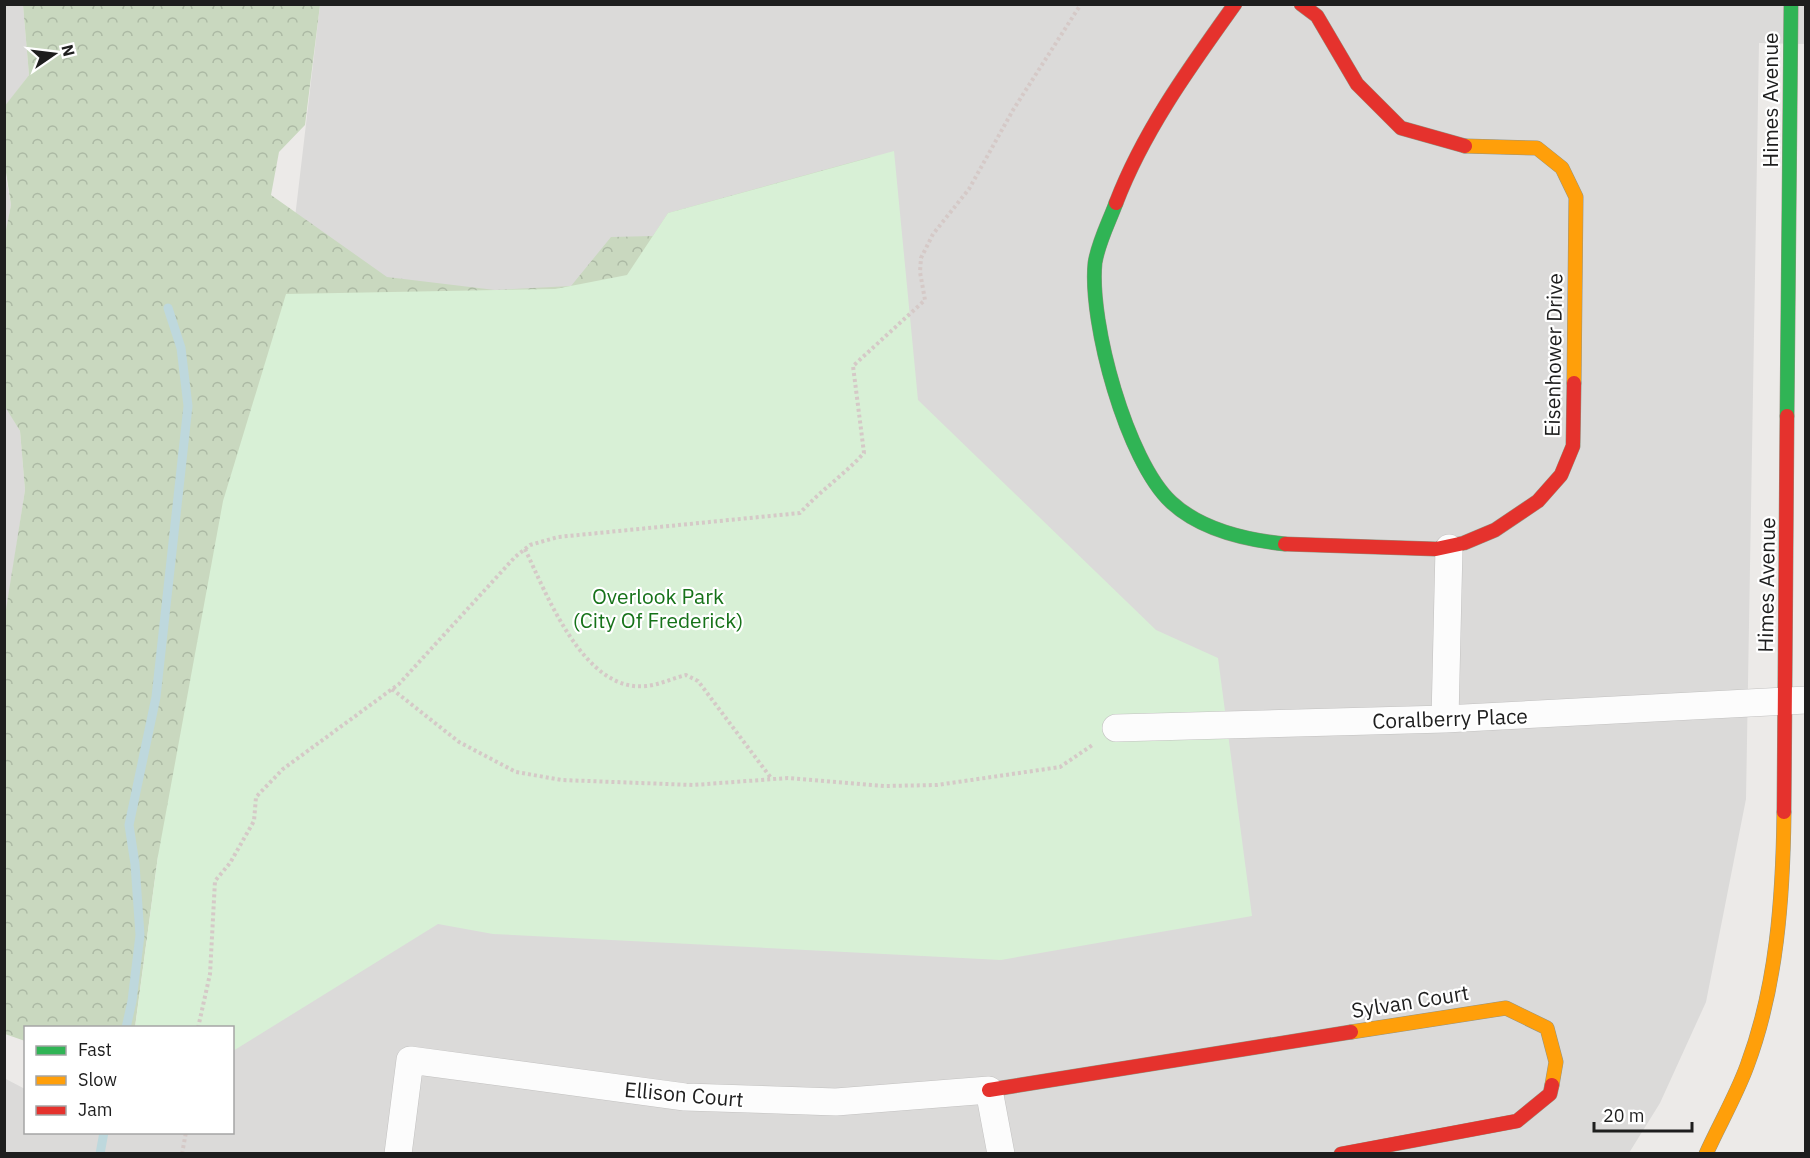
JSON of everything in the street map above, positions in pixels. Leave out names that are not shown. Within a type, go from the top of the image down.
[{"type":"street","name":"Eisenhower Drive","points":[[1235,4],[1161,109],[1121,187],[1095,264],[1101,333],[1123,412],[1143,462],[1170,501],[1200,524],[1252,538],[1328,547],[1449,548],[1509,523],[1537,503],[1560,478],[1573,446],[1575,196],[1562,168],[1537,148],[1462,146],[1401,128],[1357,84],[1317,16],[1301,4]]},
{"type":"street","name":"Himes Avenue","points":[[1706,1154],[1747,1066],[1770,984],[1783,867],[1795,700],[1791,4]]},
{"type":"street","points":[[1445,719],[1449,548]]},
{"type":"street","name":"Coralberry Place","points":[[1116,728],[1445,719],[1795,700]]},
{"type":"street","name":"Sylvan Court","points":[[989,1090],[1506,1008],[1547,1028],[1556,1062],[1550,1094],[1518,1121],[1341,1154]]},
{"type":"street","name":"Ellison Court","points":[[398,1154],[410,1060],[685,1097],[836,1102],[989,1090]]},
{"type":"street","points":[[989,1090],[1001,1154]]},
{"type":"path","points":[[198,1026],[210,974],[215,880],[230,863],[254,820],[256,797],[283,769],[393,689],[525,549],[558,537],[800,513],[814,496],[849,470],[864,453],[853,366],[925,300],[920,272],[921,258],[933,234],[969,189],[1013,110],[1081,4]]},
{"type":"path","points":[[525,549],[557,615],[578,650],[606,675],[630,685],[646,686],[686,675],[698,681],[771,779]]},
{"type":"path","points":[[393,689],[459,742],[516,772],[562,780],[681,784],[788,778],[885,786],[937,785],[1060,767],[1116,728]]},
{"type":"path","points":[[182,1154],[186,1134]]},
{"type":"shaded area","points":[[5,5],[23,5],[29,75],[5,107]]},
{"type":"shaded area","points":[[320,5],[1805,5],[1805,44],[1759,43],[1746,799],[1706,1002],[1660,1103],[1629,1153],[5,1154],[4,1078],[24,1088],[24,1134],[234,1134],[234,1026],[135,1026],[286,294]]},
{"type":"shaded area","points":[[4,166],[11,205],[5,240],[4,240]]},
{"type":"shaded area","points":[[5,405],[20,431],[25,490],[5,622]]},
{"type":"green space","points":[[23,5],[320,5],[305,125],[279,152],[271,195],[387,277],[495,290],[571,286],[611,237],[653,236],[668,213],[871,157],[158,856],[135,1026],[24,1026],[24,1041],[5,1034],[4,622],[25,490],[20,431],[4,405],[4,240],[11,205],[5,166],[4,107],[29,75]]},
{"type":"green space","name":"Overlook Park (City Of Frederick)","points":[[894,151],[918,400],[1156,630],[1218,658],[1252,916],[1001,960],[493,934],[438,924],[234,1050],[234,1026],[135,1026],[158,856],[223,501],[286,294],[555,289],[627,275],[668,213]]},
{"type":"waterway","points":[[126,1026],[132,1001],[140,935],[135,864],[129,825],[156,697],[188,406],[181,348],[168,308]]},
{"type":"waterway","points":[[100,1154],[104,1134]]},
{"type":"traffic: fast","points":[[1787,416],[1791,4]]},
{"type":"traffic: fast","points":[[1116,203],[1096,255],[1095,289],[1098,320],[1114,390],[1140,456],[1155,482],[1171,502],[1196,520],[1225,532],[1255,540],[1285,544]]},
{"type":"traffic: slow","points":[[1465,146],[1537,148],[1562,168],[1576,197],[1574,383]]},
{"type":"traffic: slow","points":[[1706,1154],[1743,1077],[1765,1005],[1772,973],[1780,909],[1784,812]]},
{"type":"traffic: slow","points":[[1351,1032],[1506,1008],[1547,1028],[1556,1062],[1552,1085]]},
{"type":"traffic: jam","points":[[1116,203],[1127,176],[1154,125],[1185,75],[1235,4]]},
{"type":"traffic: jam","points":[[1301,4],[1317,16],[1357,84],[1401,128],[1465,146]]},
{"type":"traffic: jam","points":[[1285,544],[1436,549],[1464,543],[1495,530],[1538,501],[1561,475],[1573,446],[1574,383]]},
{"type":"traffic: jam","points":[[1784,812],[1787,416]]},
{"type":"traffic: jam","points":[[989,1090],[1351,1032]]},
{"type":"traffic: jam","points":[[1341,1154],[1517,1121],[1550,1094],[1552,1085]]}]
